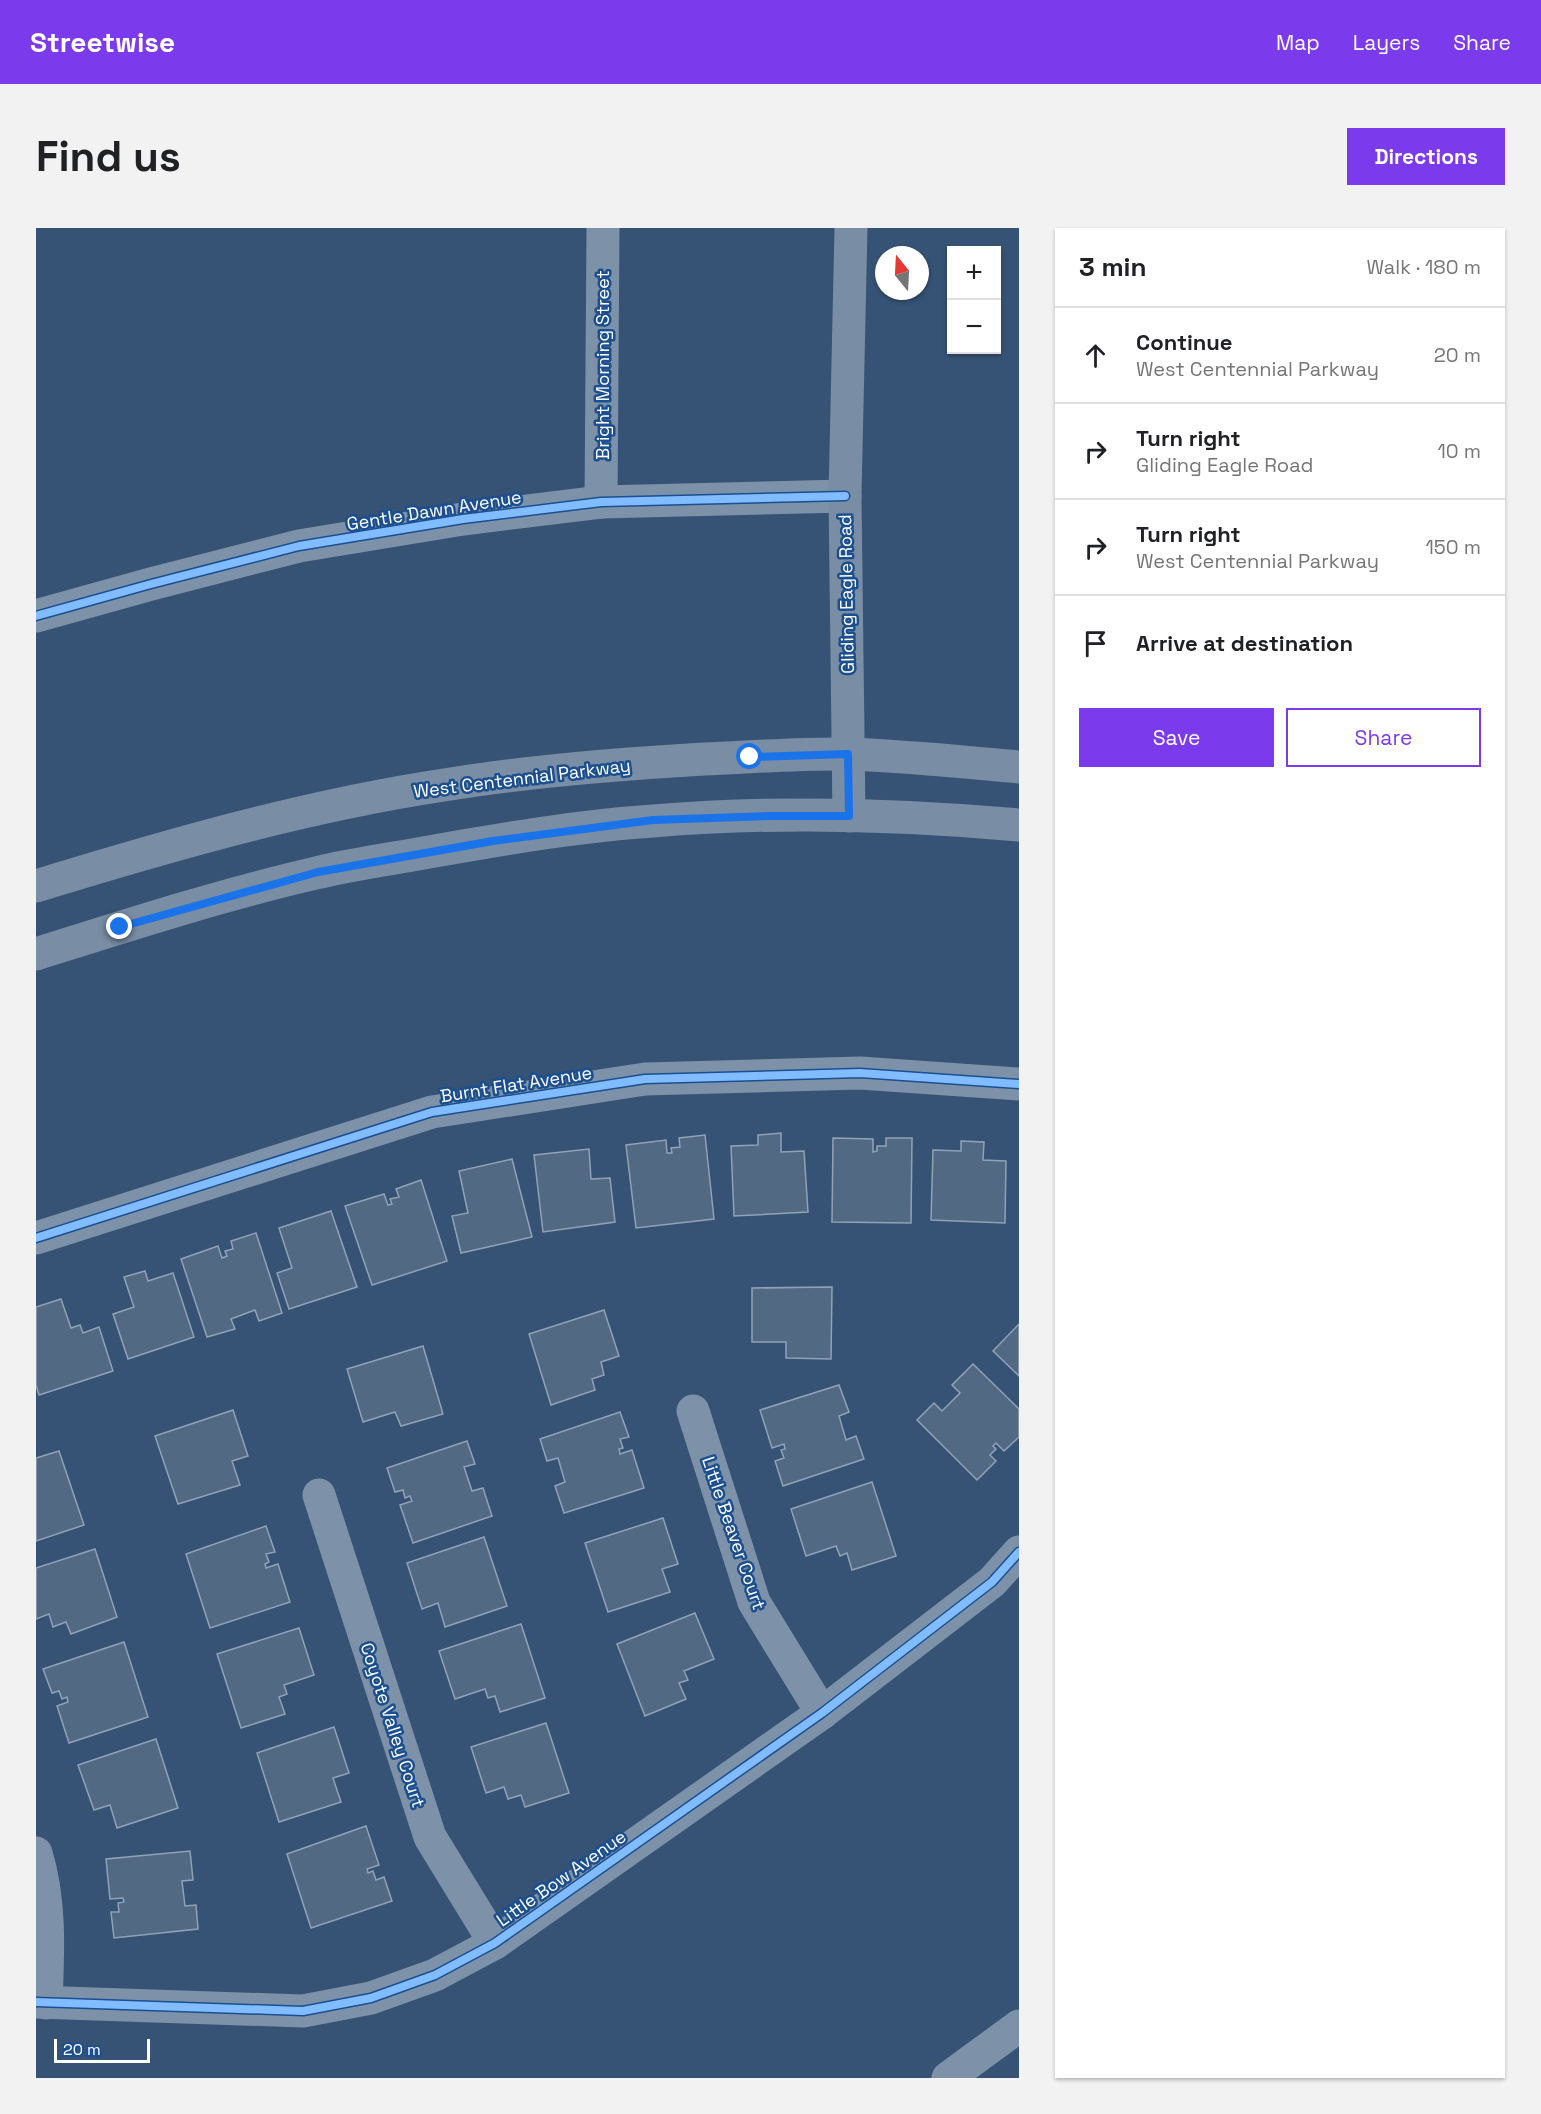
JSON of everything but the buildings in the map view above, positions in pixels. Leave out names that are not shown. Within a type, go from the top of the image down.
[{"type":"main road","name":"Gliding Eagle Road","points":[[849,816],[845,496],[850,228]]},
{"type":"main road","name":"West Centennial Parkway","points":[[36,886],[172,845],[261,822],[444,785],[539,773],[650,762],[848,754],[1019,767]]},
{"type":"main road","points":[[36,954],[142,921],[318,872],[493,841],[653,820],[849,816],[1019,825]]},
{"type":"street","name":"Bright Morning Street","points":[[601,502],[603,228]]},
{"type":"street","name":"Gentle Dawn Avenue","points":[[36,616],[299,546],[463,519],[601,502],[845,496]]},
{"type":"street","name":"Burnt Flat Avenue","points":[[36,1238],[432,1112],[645,1079],[860,1073],[1019,1084]]},
{"type":"street","name":"Little Beaver Court","points":[[693,1411],[754,1602],[822,1713]]},
{"type":"street","name":"Coyote Valley Court","points":[[319,1495],[430,1837],[495,1943]]},
{"type":"street","name":"Little Bow Avenue","points":[[41,2003],[303,2011],[371,1998],[435,1975],[495,1943],[822,1713],[992,1582],[1019,1552]]},
{"type":"street","points":[[36,1853],[42,1873],[49,1923],[41,2003]]},
{"type":"street","points":[[948,2078],[1019,2026]]},
{"type":"cycle path","points":[[36,616],[299,546],[463,519],[601,502],[845,496]]},
{"type":"cycle path","points":[[36,1238],[432,1112],[645,1079],[860,1073],[1019,1084]]},
{"type":"cycle path","points":[[36,2002],[303,2011],[371,1998],[435,1975],[495,1943],[822,1713],[992,1582],[1019,1552]]},
{"type":"route","points":[[120,927],[318,872],[493,841],[653,820],[849,816],[848,754],[750,757]]}]
